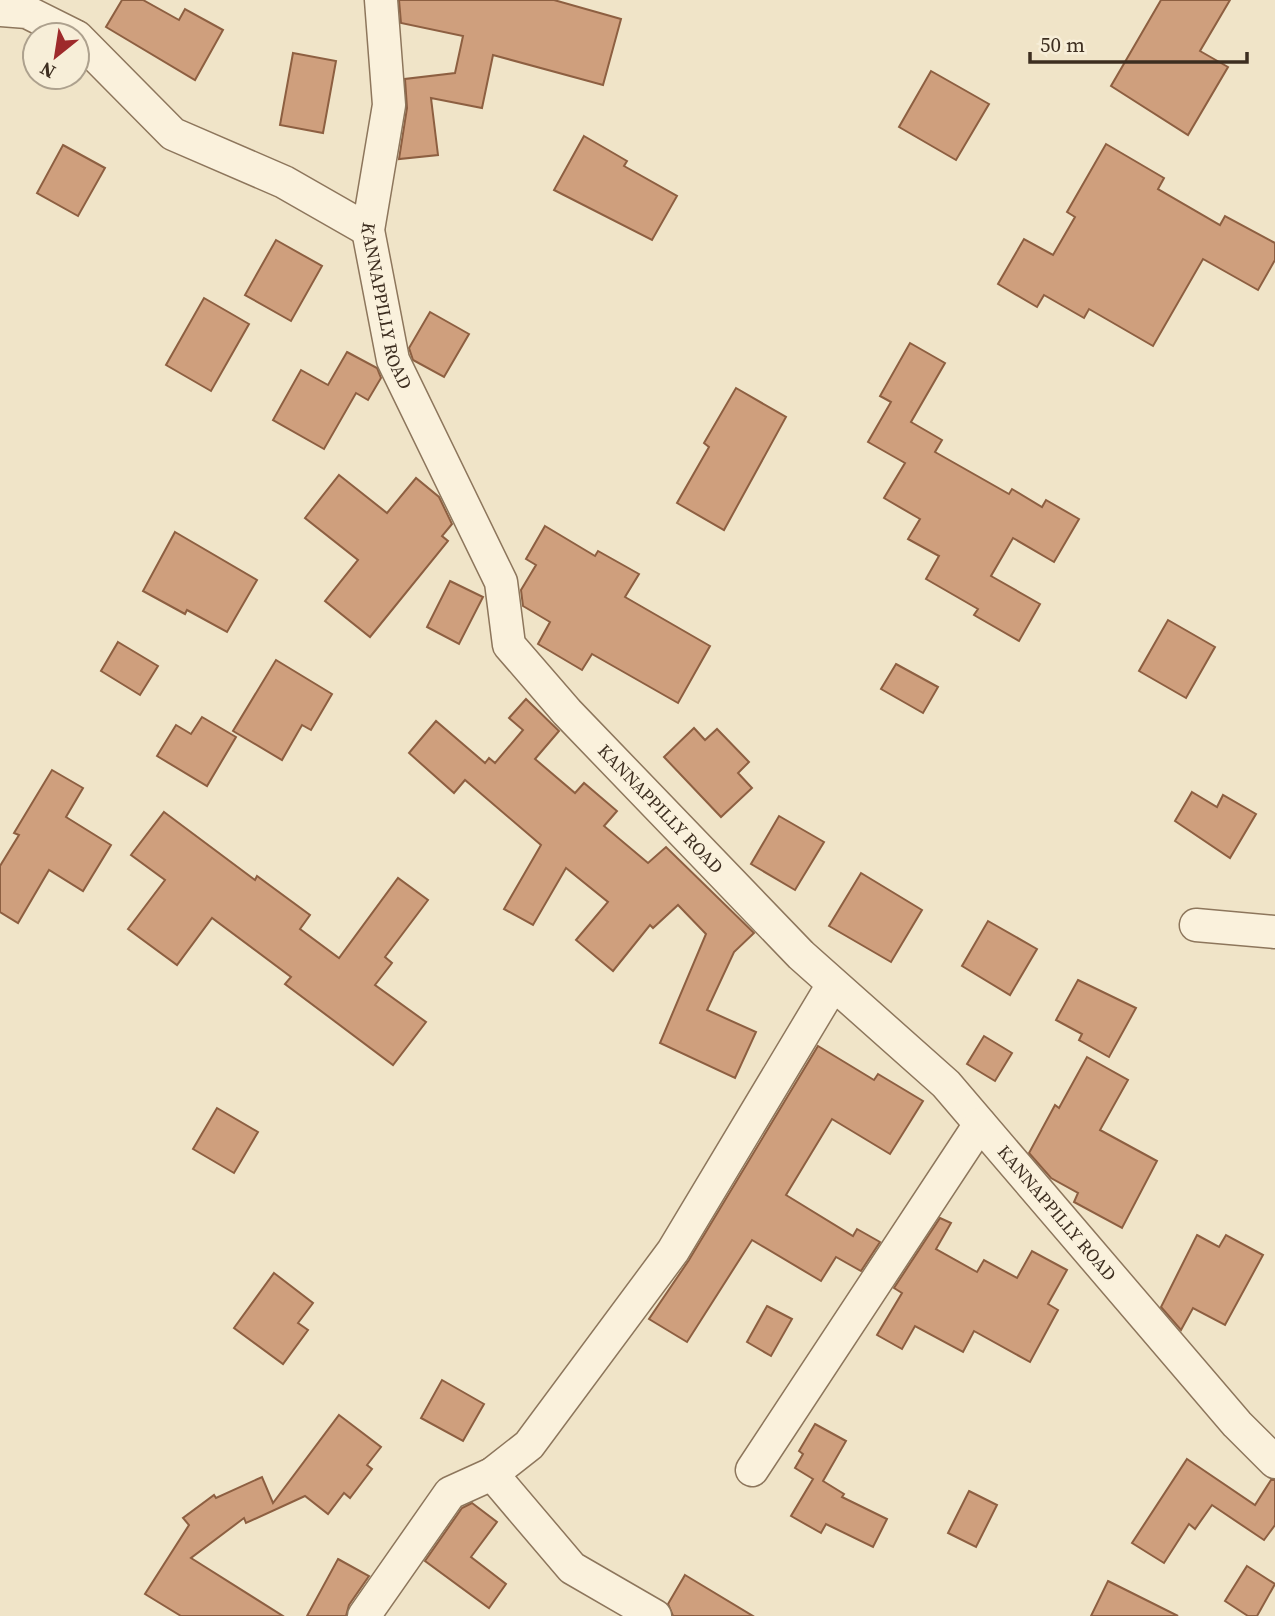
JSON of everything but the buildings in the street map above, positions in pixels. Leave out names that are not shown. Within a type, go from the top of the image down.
[{"type":"street","name":"KANNAPPILLY ROAD","points":[[381,0],[389,105],[368,230],[393,360],[501,582],[509,645],[576,722],[832,986],[946,1084],[1237,1424],[1275,1462]]},
{"type":"street","points":[[0,10],[27,12],[45,21]]},
{"type":"street","points":[[91,52],[173,134],[284,182],[368,230]]},
{"type":"street","points":[[1196,925],[1275,932]]},
{"type":"street","points":[[365,1616],[450,1493],[492,1474],[529,1445],[673,1251],[832,986]]},
{"type":"street","points":[[752,1470],[981,1124]]},
{"type":"street","points":[[492,1474],[572,1568],[655,1616]]}]
